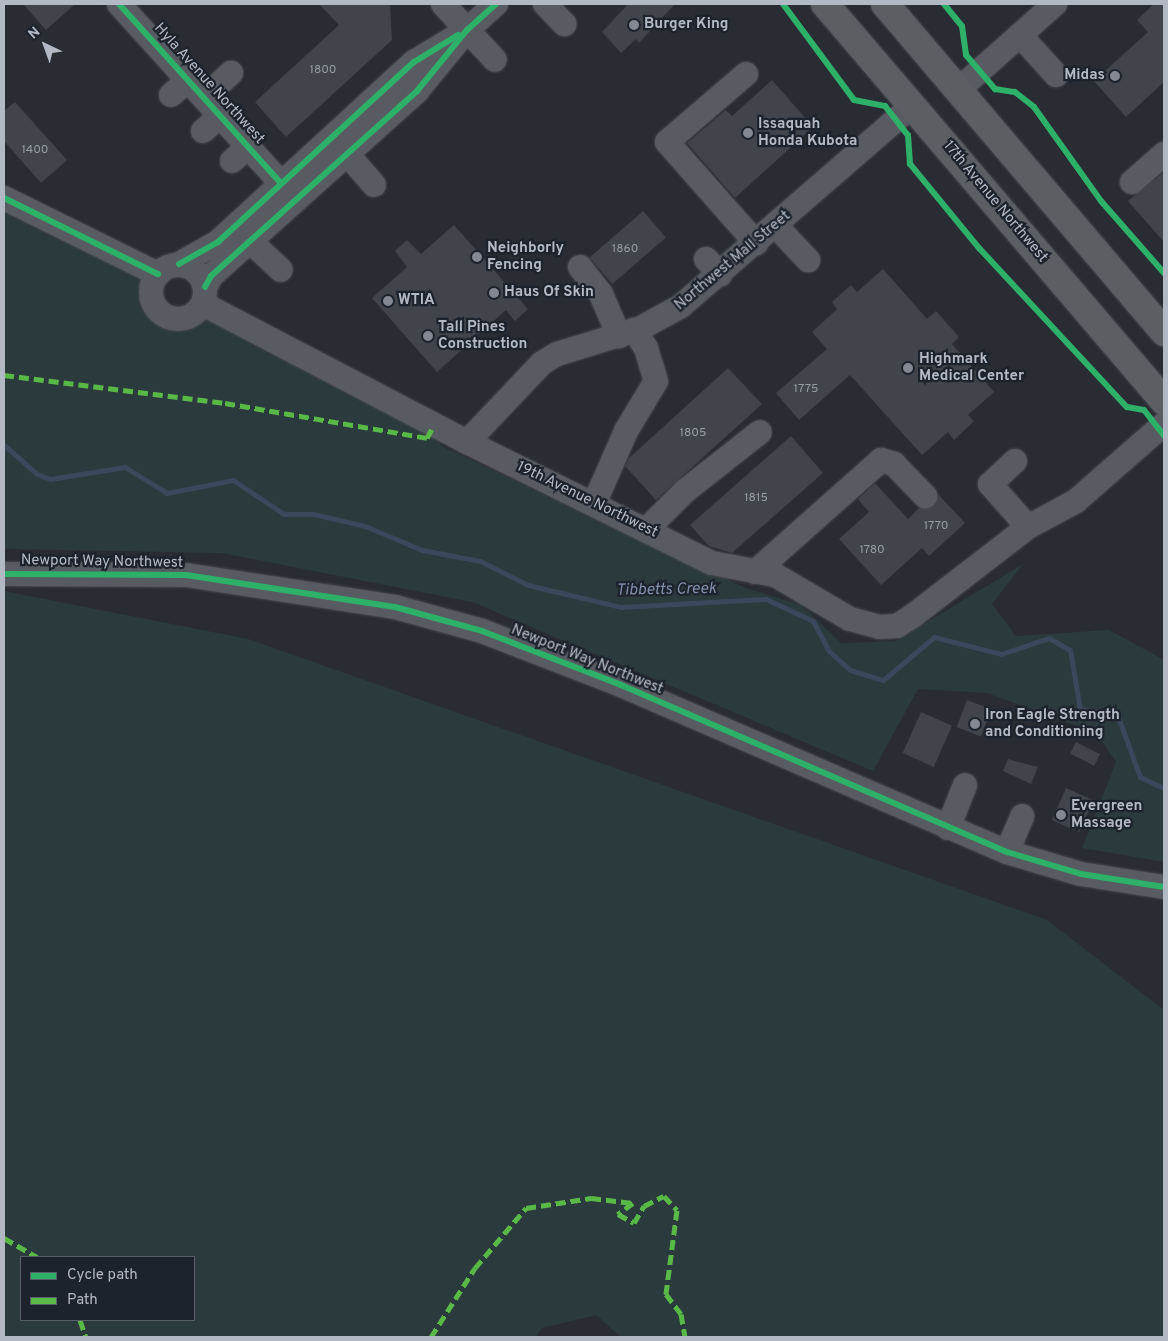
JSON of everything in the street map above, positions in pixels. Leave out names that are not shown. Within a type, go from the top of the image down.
[{"type":"main road","name":"17th Avenue Northwest","points":[[825,4],[1164,400]]},
{"type":"main road","points":[[885,4],[1164,332]]},
{"type":"street","name":"Hyla Avenue Northwest","points":[[119,4],[180,88],[204,98],[211,124],[240,154],[280,182]]},
{"type":"street","points":[[443,4],[495,60]]},
{"type":"street","points":[[466,30],[417,92],[211,276],[204,295],[186,318],[166,315],[152,298],[168,269],[218,242],[280,182],[414,62],[466,30],[496,4]]},
{"type":"street","points":[[545,4],[564,24]]},
{"type":"street","points":[[958,90],[1020,35],[1049,6]]},
{"type":"street","points":[[1020,35],[1056,75]]},
{"type":"street","points":[[204,98],[231,73]]},
{"type":"street","points":[[746,74],[667,142],[756,243]]},
{"type":"street","name":"Northwest Mall Street","points":[[467,442],[542,363],[557,354],[627,333],[676,300],[713,266],[756,243],[913,105]]},
{"type":"street","points":[[347,154],[374,185]]},
{"type":"street","points":[[1132,182],[1164,154]]},
{"type":"street","points":[[4,198],[168,269],[193,269],[204,295]]},
{"type":"street","points":[[776,226],[809,260]]},
{"type":"street","points":[[250,241],[280,270]]},
{"type":"street","points":[[580,267],[627,333],[646,348],[656,381],[626,431],[594,504]]},
{"type":"street","name":"19th Avenue Northwest","points":[[204,295],[467,442],[647,529],[712,563],[795,583],[850,619],[879,627],[897,626],[1028,527],[1086,493],[1164,424]]},
{"type":"street","points":[[647,529],[685,491],[760,432]]},
{"type":"street","points":[[755,572],[881,460],[894,464],[925,496]]},
{"type":"street","points":[[1015,461],[990,484],[1028,527]]},
{"type":"street","name":"Newport Way Northwest","points":[[4,574],[186,576],[395,607],[482,631],[621,685],[1007,852],[1081,874],[1164,887]]},
{"type":"street","points":[[948,828],[965,785]]},
{"type":"street","points":[[1007,852],[1022,816]]},
{"type":"shaded area","points":[[4,198],[153,282],[152,298],[165,315],[176,319],[196,312],[434,425],[441,446],[746,588],[801,605],[841,643],[896,641],[1023,564],[992,604],[1016,636],[1109,630],[1164,660],[1164,862],[1082,848],[1116,762],[1096,733],[987,693],[918,689],[873,771],[472,602],[222,553],[4,549]]},
{"type":"shaded area","points":[[4,591],[248,639],[1047,920],[1164,1010],[1164,1337],[621,1337],[596,1315],[542,1328],[536,1337],[4,1337]]},
{"type":"building","points":[[23,4],[75,4],[46,30]]},
{"type":"building","points":[[319,4],[390,4],[392,40],[286,137],[255,102],[339,25]]},
{"type":"building","name":"Burger King","points":[[628,4],[675,4],[639,43],[636,39],[621,53],[602,32]]},
{"type":"building","points":[[1154,4],[1164,4],[1164,82],[1126,117],[1094,81],[1148,32],[1137,20]]},
{"type":"building","name":"Issaquah Honda Kubota","points":[[772,80],[813,127],[735,198],[687,143],[726,110],[732,116]]},
{"type":"building","points":[[15,102],[67,160],[41,183],[4,141],[4,111]]},
{"type":"building","points":[[1164,172],[1164,242],[1128,201]]},
{"type":"building","points":[[643,211],[666,237],[612,284],[589,258]]},
{"type":"building","points":[[454,225],[528,309],[515,321],[506,310],[437,372],[372,298],[407,267],[395,251],[407,240],[421,254]]},
{"type":"building","name":"Highmark Medical Center","points":[[883,269],[927,319],[936,311],[959,337],[952,344],[994,392],[968,415],[974,421],[954,440],[948,432],[922,455],[850,375],[799,420],[776,393],[827,349],[812,332],[837,309],[832,302],[851,285],[857,292]]},
{"type":"building","points":[[728,368],[762,404],[656,500],[625,466],[629,458]]},
{"type":"building","points":[[791,436],[823,473],[732,553],[709,546],[690,525]]},
{"type":"building","points":[[875,483],[908,519],[919,508],[934,506],[938,494],[965,523],[929,556],[922,548],[881,585],[839,539],[869,512],[858,499]]},
{"type":"building","points":[[967,700],[991,709],[981,736],[957,727]]},
{"type":"building","points":[[921,712],[952,726],[934,767],[903,753]]},
{"type":"building","points":[[1076,742],[1100,754],[1094,766],[1070,754]]},
{"type":"building","points":[[1008,759],[1038,767],[1031,784],[1003,771]]},
{"type":"building","points":[[1066,788],[1093,800],[1079,832],[1052,820]]},
{"type":"waterway","name":"Tibbetts Creek","points":[[4,445],[37,474],[50,479],[125,467],[167,493],[233,480],[284,514],[313,514],[365,526],[422,550],[480,561],[528,585],[621,607],[766,599],[813,621],[829,651],[850,670],[883,680],[934,637],[1001,654],[1049,638],[1070,650],[1080,709],[1117,714],[1140,777],[1164,788]]},
{"type":"marked path","points":[[4,375],[225,403],[427,438],[434,425]]},
{"type":"marked path","points":[[431,1337],[475,1268],[526,1208],[591,1198],[633,1203],[618,1214],[634,1223],[644,1206],[664,1196],[677,1210],[666,1294],[681,1314],[685,1337]]},
{"type":"marked path","points":[[4,1238],[35,1256]]},
{"type":"marked path","points":[[80,1321],[86,1337]]},
{"type":"cycle path","points":[[119,4],[280,182]]},
{"type":"cycle path","points":[[205,287],[211,276],[417,91],[467,30],[496,4]]},
{"type":"cycle path","points":[[783,4],[854,100],[885,106],[908,135],[910,164],[979,248],[1127,407],[1144,410],[1164,436]]},
{"type":"cycle path","points":[[944,4],[962,26],[966,55],[995,89],[1015,92],[1034,107],[1101,201],[1164,273]]},
{"type":"cycle path","points":[[179,264],[218,242],[414,62],[458,35]]},
{"type":"cycle path","points":[[4,198],[158,274]]},
{"type":"cycle path","points":[[4,574],[186,575],[395,607],[482,631],[621,685],[1007,852],[1081,874],[1164,887]]},
{"type":"place","name":"Burger King","points":[[634,25]]},
{"type":"place","name":"Midas","points":[[1115,76]]},
{"type":"place","name":"Issaquah Honda Kubota","points":[[748,133]]},
{"type":"place","name":"Neighborly Fencing","points":[[477,257]]},
{"type":"place","name":"Haus Of Skin","points":[[494,293]]},
{"type":"place","name":"WTIA","points":[[388,301]]},
{"type":"place","name":"Tall Pines Construction","points":[[428,336]]},
{"type":"place","name":"Highmark Medical Center","points":[[908,368]]},
{"type":"place","name":"Iron Eagle Strength and Conditioning","points":[[975,724]]},
{"type":"place","name":"Evergreen Massage","points":[[1061,815]]}]
